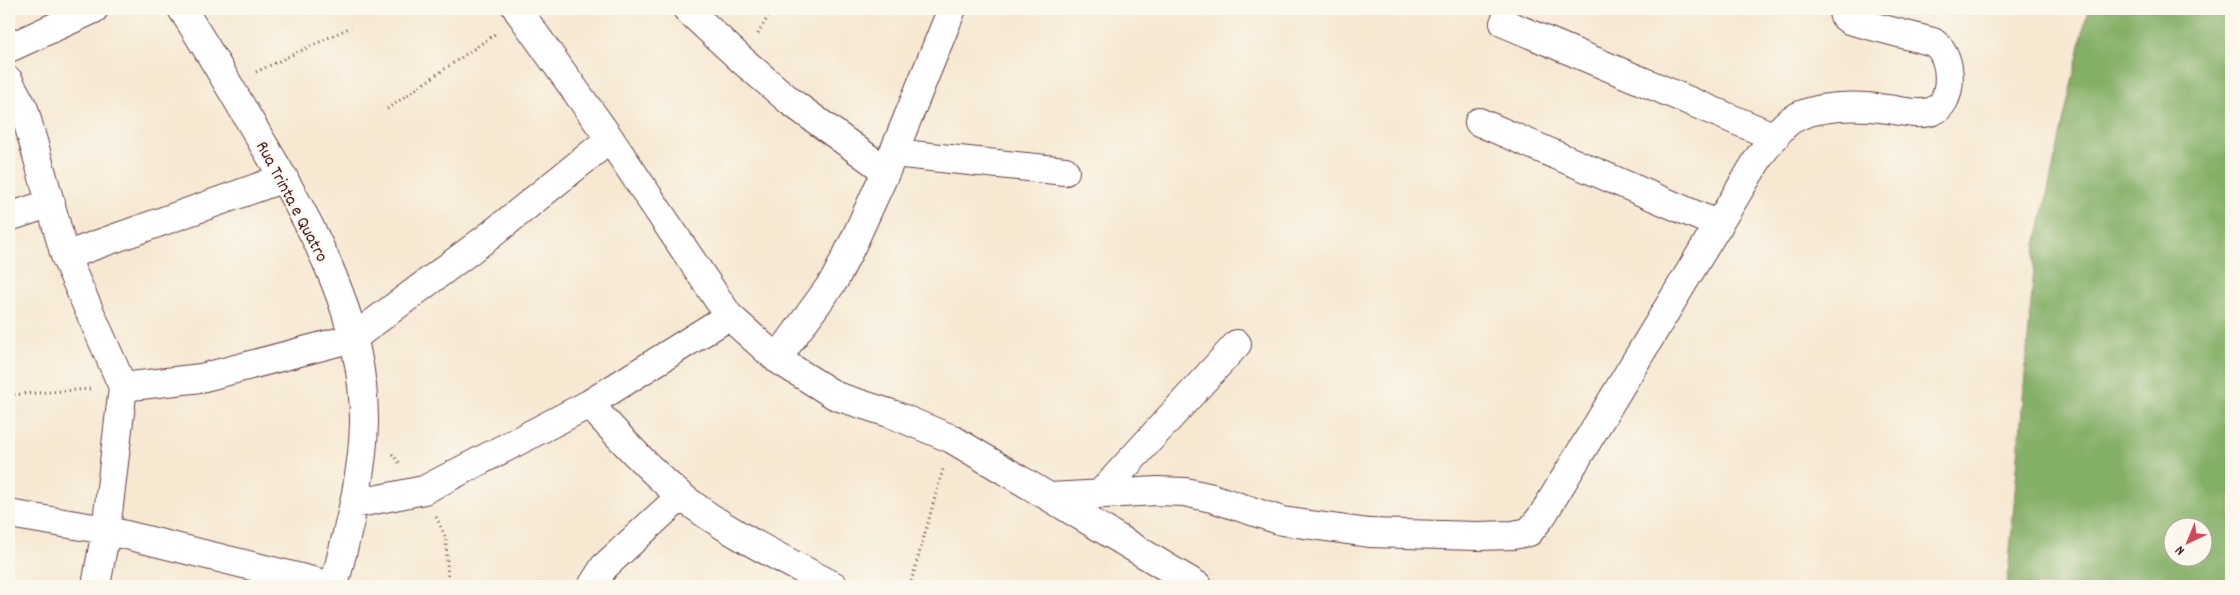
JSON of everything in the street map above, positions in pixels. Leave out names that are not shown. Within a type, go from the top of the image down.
[{"type":"street","points":[[9,48],[94,9]]},
{"type":"street","name":"Rua Trinta e Quatro","points":[[182,9],[304,213],[341,294],[361,384],[364,422],[354,504],[334,586]]},
{"type":"street","points":[[687,9],[791,102],[889,162],[1066,171]]},
{"type":"street","points":[[777,360],[835,279],[889,162],[952,9]]},
{"type":"street","points":[[1050,497],[1157,491],[1184,492],[1212,498],[1282,521],[1369,533],[1477,536],[1513,535],[1529,532],[1542,516],[1761,154],[1791,120],[1840,106],[1862,105],[1923,113],[1933,111],[1943,104],[1950,83],[1945,55],[1940,48],[1933,42],[1849,20],[1844,16],[1842,9]]},
{"type":"street","points":[[523,11],[729,316],[777,360],[836,396],[892,414],[952,439],[1197,586]]},
{"type":"street","points":[[1504,23],[1775,137]]},
{"type":"street","points":[[9,81],[24,109],[65,256],[123,387],[106,530],[96,586]]},
{"type":"street","points":[[1479,122],[1719,225]]},
{"type":"street","points":[[123,387],[201,378],[352,338],[488,237],[610,139]]},
{"type":"street","points":[[65,256],[284,178]]},
{"type":"street","points":[[9,217],[51,203]]},
{"type":"street","points":[[354,504],[424,490],[589,404],[729,316]]},
{"type":"street","points":[[1099,495],[1237,344]]},
{"type":"street","points":[[589,404],[649,468],[681,496],[738,534],[834,586]]},
{"type":"street","points":[[592,586],[604,567],[681,496]]},
{"type":"street","points":[[9,514],[106,530],[334,586]]},
{"type":"path","points":[[387,109],[523,11]]},
{"type":"path","points":[[229,85],[351,27]]},
{"type":"path","points":[[9,396],[123,387]]},
{"type":"path","points":[[910,586],[952,439]]},
{"type":"green space","points":[[2088,9],[2231,9],[2231,586],[2007,586],[2036,245]]}]
